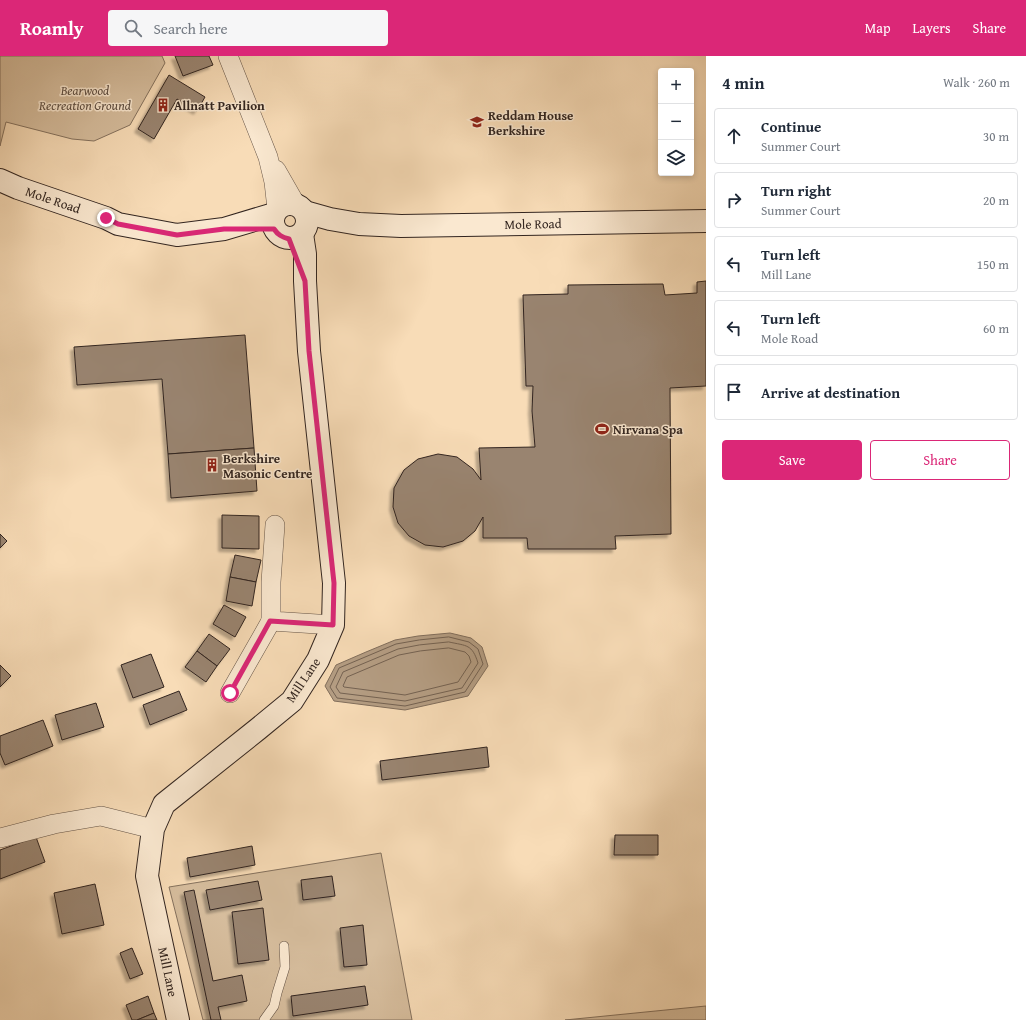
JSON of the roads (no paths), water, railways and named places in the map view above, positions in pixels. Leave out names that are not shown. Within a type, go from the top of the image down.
[{"type":"street","points":[[228,56],[268,157],[274,182],[290,221]]},
{"type":"street","name":"Mole Road","points":[[0,180],[18,188],[106,218],[118,224],[177,235],[290,221],[330,219],[360,224],[401,226],[706,221]]},
{"type":"street","name":"Mill Lane","points":[[178,1020],[147,876],[153,829],[164,804],[292,701],[318,660],[333,625],[334,583],[309,351],[305,254],[290,221]]},
{"type":"street","points":[[230,693],[270,621],[275,525]]},
{"type":"street","points":[[270,621],[333,625]]},
{"type":"street","points":[[0,838],[54,824],[101,816],[153,829]]},
{"type":"lane","points":[[264,1020],[274,1006],[285,967],[284,946]]},
{"type":"water","points":[[450,633],[471,638],[482,647],[488,666],[468,696],[405,710],[334,701],[325,686],[336,665],[366,652],[395,640]]},
{"type":"place","name":"Allnatt Pavilion","points":[[163,105]]},
{"type":"place","name":"Reddam House Berkshire","points":[[477,122]]},
{"type":"place","name":"Nirvana Spa","points":[[602,429]]},
{"type":"place","name":"Berkshire Masonic Centre","points":[[212,465]]},
{"type":"park label","name":"Bearwood Recreation Ground","points":[[85,98]]}]
